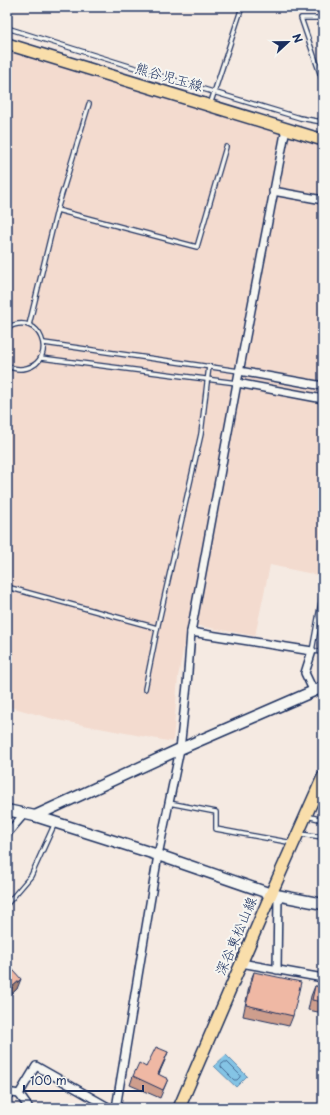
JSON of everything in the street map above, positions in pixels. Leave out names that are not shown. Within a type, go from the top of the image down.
[{"type":"main road","name":"熊谷児玉線","points":[[7,44],[323,140]]},
{"type":"main road","name":"深谷東松山線","points":[[179,1108],[241,963],[275,895],[296,838],[323,777]]},
{"type":"street","points":[[116,1108],[158,855],[180,748],[191,632],[286,128]]},
{"type":"street","points":[[274,191],[323,200]]},
{"type":"street","points":[[239,371],[323,386]]},
{"type":"street","points":[[237,383],[323,399]]},
{"type":"street","points":[[36,816],[180,748],[319,690],[305,674],[312,651],[191,632]]},
{"type":"street","points":[[7,810],[25,813],[56,822],[275,895],[323,904]]},
{"type":"street","points":[[7,834],[25,813]]},
{"type":"street","points":[[275,895],[277,970]]},
{"type":"street","points":[[241,963],[323,978]]},
{"type":"street","points":[[19,1094],[36,1066],[110,1108]]},
{"type":"street","points":[[7,1092],[19,1094],[29,1108]]},
{"type":"lane","points":[[210,105],[242,7]]},
{"type":"lane","points":[[323,18],[301,18],[323,82]]},
{"type":"lane","points":[[7,28],[300,118],[323,121]]},
{"type":"lane","points":[[29,325],[58,210],[89,104]]},
{"type":"lane","points":[[58,210],[197,247],[226,146]]},
{"type":"lane","points":[[7,328],[13,324],[21,323],[29,325],[39,332],[44,343],[44,351],[41,358],[30,368],[23,370],[7,365]]},
{"type":"lane","points":[[44,343],[239,371]]},
{"type":"lane","points":[[41,358],[237,383]]},
{"type":"lane","points":[[145,689],[157,628],[201,434],[209,366]]},
{"type":"lane","points":[[7,587],[157,628]]},
{"type":"lane","points":[[323,591],[312,651],[323,652]]},
{"type":"lane","points":[[169,803],[216,812],[216,829],[296,838],[323,837]]},
{"type":"lane","points":[[306,816],[323,820]]},
{"type":"lane","points":[[7,904],[31,876],[56,822]]},
{"type":"shaded area","points":[[7,49],[279,126],[278,133],[323,147],[322,576],[270,565],[255,636],[188,624],[178,677],[173,742],[57,720],[7,706]]},
{"type":"water","points":[[226,1055],[247,1076],[236,1087],[214,1066]]},
{"type":"building","points":[[7,963],[21,979],[12,987],[7,982]]},
{"type":"building","points":[[254,972],[301,982],[293,1016],[246,1005]]},
{"type":"building","points":[[315,986],[323,987],[323,1002],[312,1000]]},
{"type":"building","points":[[156,1047],[168,1052],[158,1074],[168,1079],[163,1090],[133,1076],[139,1063],[146,1067]]}]
